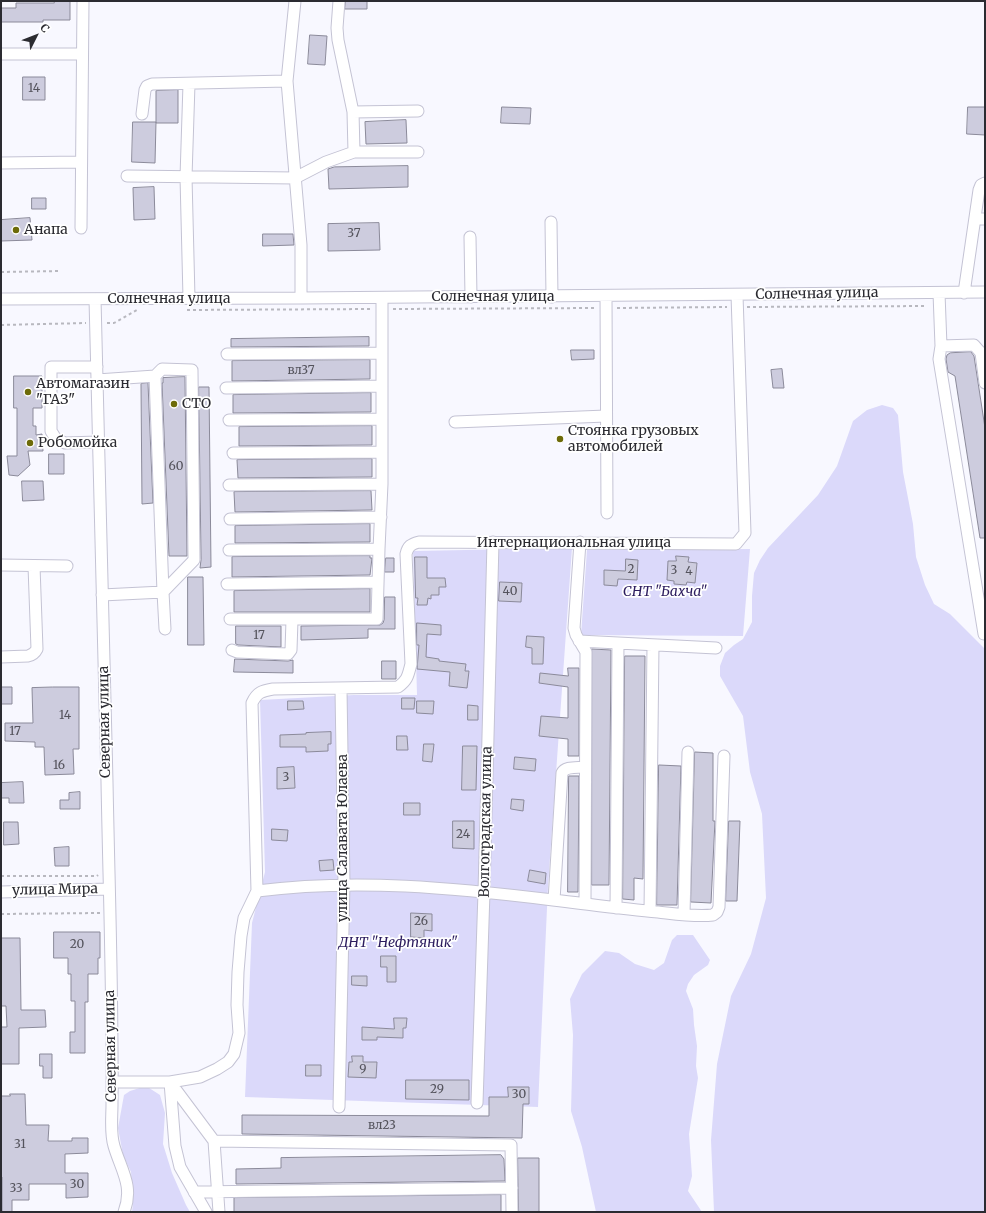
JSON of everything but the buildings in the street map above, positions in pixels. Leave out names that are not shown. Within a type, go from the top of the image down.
[{"type":"street","points":[[81,228],[83,1]]},
{"type":"street","points":[[295,1],[287,81],[301,246],[301,298]]},
{"type":"street","points":[[339,1],[337,28],[338,40],[353,112],[354,152]]},
{"type":"street","points":[[1,54],[82,54]]},
{"type":"street","points":[[142,114],[145,90],[147,86],[152,84],[287,81]]},
{"type":"street","points":[[189,84],[186,177],[189,298]]},
{"type":"street","points":[[353,112],[418,111]]},
{"type":"street","points":[[127,176],[295,178],[326,162],[354,152],[418,152]]},
{"type":"street","points":[[1,163],[81,162]]},
{"type":"street","points":[[964,293],[980,219],[979,190],[981,185],[985,183]]},
{"type":"street","points":[[551,222],[552,297]]},
{"type":"street","points":[[470,237],[471,297]]},
{"type":"street","name":"Солнечная улица","points":[[1,299],[552,297],[985,292]]},
{"type":"street","points":[[938,293],[941,346],[939,359],[985,634]]},
{"type":"street","points":[[737,295],[738,307]]},
{"type":"street","points":[[606,296],[607,513]]},
{"type":"street","points":[[230,619],[377,620],[377,582],[382,484],[382,298]]},
{"type":"street","name":"Северная улица","points":[[95,299],[109,889],[112,1135],[126,1178],[128,1191],[124,1212]]},
{"type":"street","name":"Интернациональная улица","points":[[342,688],[398,687],[405,682],[407,678],[411,664],[406,554],[408,548],[412,544],[419,542],[580,542],[736,544],[745,533],[738,307]]},
{"type":"street","points":[[941,346],[974,345],[983,353],[985,383]]},
{"type":"street","points":[[227,354],[382,353]]},
{"type":"street","points":[[97,367],[51,367],[51,431],[56,439],[65,443],[98,442]]},
{"type":"street","points":[[97,380],[155,376],[162,369],[192,370],[194,560],[163,592],[102,595]]},
{"type":"street","points":[[155,376],[165,629]]},
{"type":"street","points":[[226,388],[382,386]]},
{"type":"street","points":[[455,422],[606,416]]},
{"type":"street","points":[[229,420],[382,419]]},
{"type":"street","points":[[233,453],[382,452]]},
{"type":"street","points":[[229,485],[382,484]]},
{"type":"street","points":[[230,519],[381,517]]},
{"type":"street","name":"Волгоградская улица","points":[[477,1103],[493,542]]},
{"type":"street","points":[[580,542],[574,628],[576,635],[586,652],[585,904]]},
{"type":"street","points":[[229,550],[379,549]]},
{"type":"street","points":[[1,566],[67,566]]},
{"type":"street","points":[[1,657],[31,656],[37,649],[34,566]]},
{"type":"street","points":[[227,584],[377,582]]},
{"type":"street","points":[[232,650],[237,652],[288,654],[291,650],[292,620]]},
{"type":"street","points":[[579,641],[716,648]]},
{"type":"street","points":[[616,908],[618,643]]},
{"type":"street","points":[[650,911],[653,645]]},
{"type":"street","points":[[112,1082],[170,1082],[200,1077],[228,1062],[234,1054],[238,1033],[238,972],[244,918],[258,890],[252,703],[255,696],[262,691],[273,689],[342,688]]},
{"type":"street","name":"улица Салавата Юлаева","points":[[339,1107],[344,884],[342,688]]},
{"type":"street","points":[[684,914],[688,752]]},
{"type":"street","points":[[258,890],[344,884],[408,886],[484,892],[616,908],[713,916],[719,907],[724,756]]},
{"type":"street","points":[[554,900],[562,773],[566,768],[585,768]]},
{"type":"street","name":"улица Мира","points":[[1,892],[109,889]]},
{"type":"street","points":[[170,1082],[214,1141],[219,1212]]},
{"type":"street","points":[[170,1082],[175,1146],[180,1168],[206,1212]]},
{"type":"street","points":[[214,1141],[511,1145],[512,1212]]},
{"type":"street","points":[[194,1192],[512,1188]]},
{"type":"path","points":[[1,272],[60,271]]},
{"type":"path","points":[[184,310],[926,306]]},
{"type":"path","points":[[1,325],[114,323],[136,310],[144,310]]},
{"type":"path","points":[[1,876],[97,876],[100,874]]},
{"type":"path","points":[[1,914],[101,913]]},
{"type":"green space","points":[[882,405],[893,408],[898,415],[903,472],[913,524],[916,557],[925,585],[934,604],[950,614],[985,649],[985,1212],[714,1212],[711,1140],[717,1064],[731,996],[751,954],[766,898],[762,814],[750,772],[743,716],[720,676],[720,666],[725,653],[743,639],[752,622],[754,573],[760,560],[768,548],[818,495],[837,466],[853,421],[867,410]]},
{"type":"green space","name":"ДНТ \"Нефтяник\"","points":[[572,548],[548,886],[538,1107],[245,1097],[252,923],[265,872],[260,700],[354,695],[417,695],[413,551]]},
{"type":"green space","name":"СНТ \"Бахча\"","points":[[750,549],[743,636],[581,635],[587,550]]},
{"type":"green space","points":[[677,935],[693,935],[710,960],[708,965],[694,975],[688,984],[686,991],[693,1009],[697,1046],[696,1066],[698,1078],[689,1134],[692,1176],[688,1191],[702,1212],[596,1212],[582,1147],[571,1111],[573,1035],[570,999],[582,974],[605,951],[619,953],[635,964],[654,970],[664,963],[672,940]]},
{"type":"green space","points":[[146,1086],[160,1095],[165,1113],[163,1144],[172,1173],[190,1212],[132,1212],[133,1203],[131,1172],[123,1155],[118,1128],[124,1095],[130,1091]]},
{"type":"place","name":"Анапа","points":[[16,230]]},
{"type":"place","name":"Автомагазин \"ГАЗ\"","points":[[28,392]]},
{"type":"place","name":"СТО","points":[[174,404]]},
{"type":"place","name":"Стоянка грузовых автомобилей","points":[[560,439]]},
{"type":"place","name":"Робомойка","points":[[30,443]]}]
